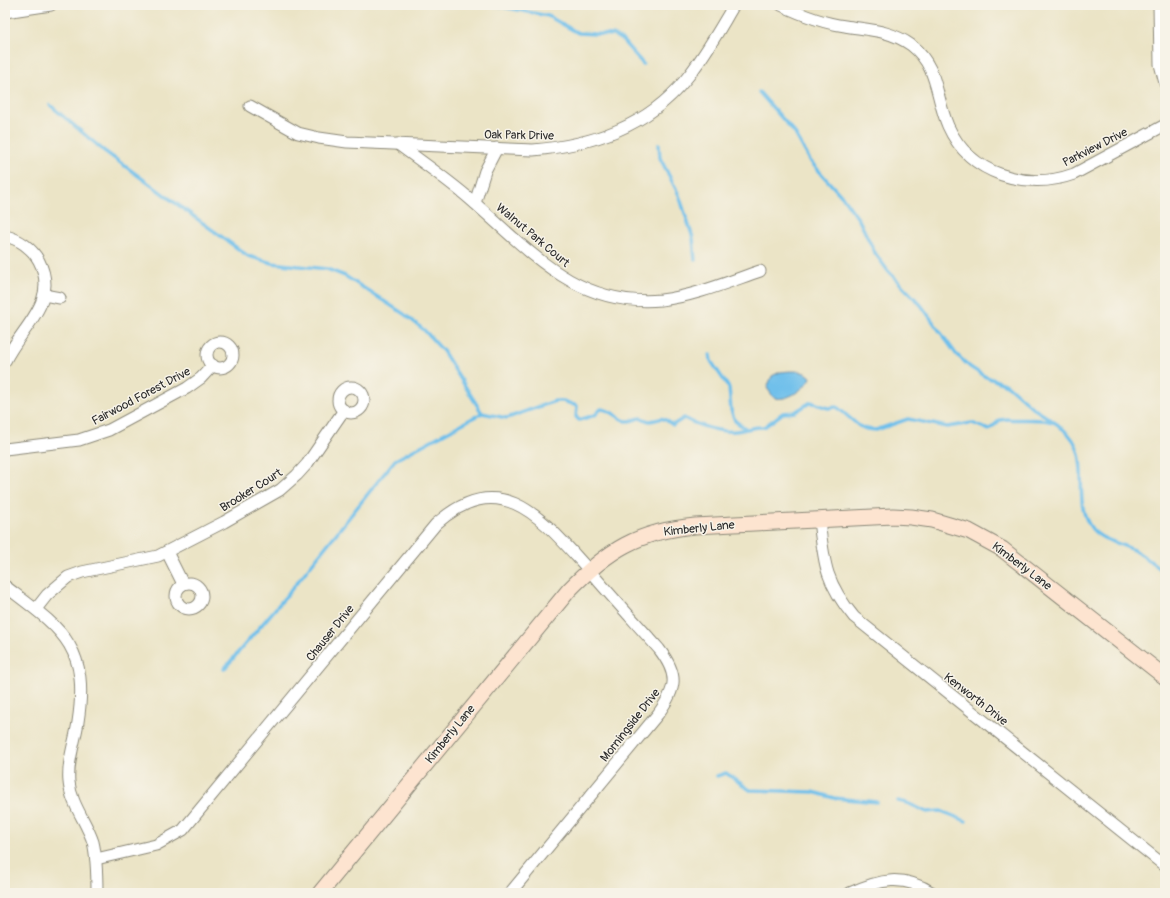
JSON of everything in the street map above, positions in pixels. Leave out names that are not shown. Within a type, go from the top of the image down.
[{"type":"street","points":[[5,12],[51,5]]},
{"type":"street","name":"Oak Park Drive","points":[[250,106],[298,133],[319,138],[398,144],[533,150],[563,148],[603,137],[652,112],[686,80],[701,59],[734,5]]},
{"type":"street","name":"Parkview Drive","points":[[782,5],[822,22],[885,32],[911,45],[929,64],[949,126],[957,140],[980,164],[1009,178],[1044,182],[1060,179],[1074,174],[1165,125]]},
{"type":"street","points":[[1159,5],[1160,64],[1165,84]]},
{"type":"street","name":"Walnut Park Court","points":[[398,144],[454,185],[550,269],[591,291],[614,298],[662,300],[682,296],[760,271]]},
{"type":"street","points":[[475,203],[485,171],[498,148]]},
{"type":"street","points":[[5,236],[29,248],[36,257],[45,279],[44,295],[35,317],[10,350],[5,361]]},
{"type":"street","points":[[44,295],[60,298]]},
{"type":"street","name":"Fairwood Forest Drive","points":[[5,448],[79,440],[109,430],[187,388],[201,378],[213,365]]},
{"type":"street","name":"Brooker Court","points":[[36,609],[47,595],[68,577],[91,570],[146,560],[167,552],[243,511],[290,481],[307,464],[344,410]]},
{"type":"street","name":"Chauser Drive","points":[[96,859],[156,845],[183,830],[436,524],[457,508],[468,503],[494,499],[511,502],[527,508],[549,526],[588,570]]},
{"type":"street","name":"Kimberly Lane","points":[[320,893],[555,607],[588,570],[605,556],[638,538],[674,528],[819,520],[911,517],[950,525],[979,536],[1002,549],[1165,677]]},
{"type":"street","name":"Kenworth Drive","points":[[819,520],[826,570],[842,603],[854,618],[1165,866]]},
{"type":"street","points":[[167,552],[183,584]]},
{"type":"street","name":"Morningside Drive","points":[[510,893],[658,714],[667,702],[672,690],[674,681],[670,663],[588,570]]},
{"type":"street","points":[[5,586],[36,609],[61,632],[76,658],[80,674],[80,703],[69,768],[69,783],[72,798],[93,842],[96,859],[97,893]]},
{"type":"street","points":[[850,893],[874,882],[897,880],[912,883],[933,893]]},
{"type":"water","points":[[780,372],[800,372],[808,374],[811,377],[807,384],[794,394],[784,398],[774,398],[767,388],[772,376]]},
{"type":"waterway","points":[[493,5],[548,16],[578,33],[613,35],[622,40],[643,64]]},
{"type":"waterway","points":[[759,92],[794,132],[811,162],[844,199],[859,220],[875,253],[888,271],[921,305],[956,354],[970,367],[984,376],[1007,385],[1033,408],[1053,421]]},
{"type":"waterway","points":[[50,105],[103,150],[248,256],[272,263],[327,269],[345,276],[404,314],[424,330],[443,351],[482,413]]},
{"type":"waterway","points":[[659,144],[660,158],[679,195],[693,238],[695,260]]},
{"type":"waterway","points":[[710,355],[711,361],[729,388],[731,410],[735,421],[745,428]]},
{"type":"waterway","points":[[224,669],[287,595],[395,460],[482,413],[507,418],[555,401],[563,401],[577,406],[576,417],[579,420],[595,415],[601,409],[605,409],[626,421],[641,418],[650,421],[662,418],[673,425],[684,418],[709,428],[723,431],[764,427],[783,413],[795,412],[811,402],[828,408],[837,407],[859,426],[866,429],[876,430],[908,419],[947,427],[972,423],[989,430],[1000,420],[1007,419],[1042,420],[1053,422],[1063,429],[1073,440],[1078,451],[1081,464],[1082,504],[1092,529],[1112,542],[1130,548],[1139,553],[1165,572]]},
{"type":"waterway","points":[[717,776],[726,773],[750,790],[813,792],[834,798],[877,802]]},
{"type":"waterway","points":[[898,801],[907,803],[927,812],[941,811],[966,821]]}]
